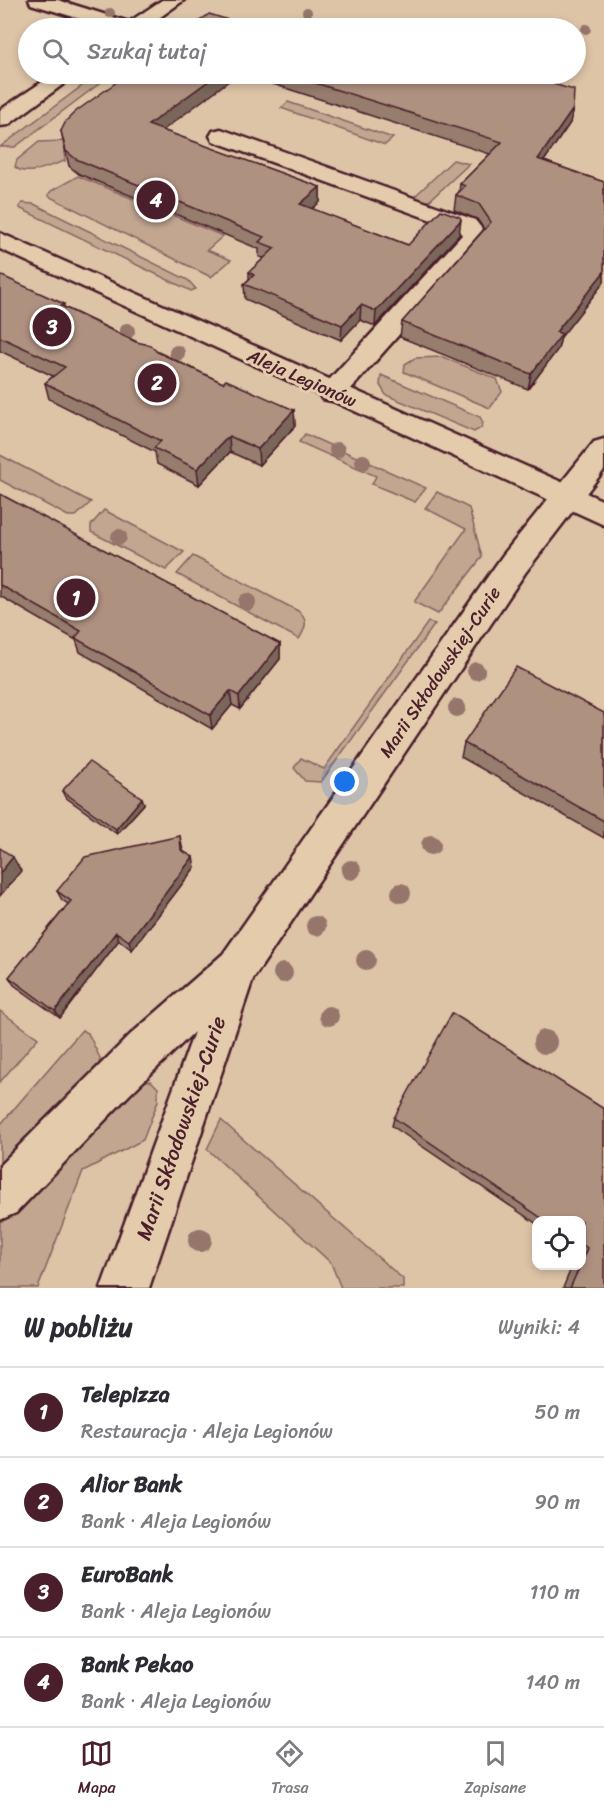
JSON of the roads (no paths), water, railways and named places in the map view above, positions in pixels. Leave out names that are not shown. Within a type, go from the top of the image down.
[{"type":"street","points":[[38,0],[97,18]]},
{"type":"street","points":[[146,18],[174,0]]},
{"type":"street","points":[[0,120],[52,84]]},
{"type":"street","points":[[221,136],[467,225],[475,235],[332,392]]},
{"type":"street","name":"Aleja Legionów","points":[[0,240],[604,514]]},
{"type":"street","name":"Marii Skłodowskiej-Curie","points":[[125,1288],[237,968],[508,573],[565,497],[604,450]]},
{"type":"street","name":"Marii Skłodowskiej-Curie","points":[[0,1197],[142,1051],[189,1007],[237,968]]},
{"type":"place","name":"Bank Pekao","points":[[156,200]]},
{"type":"place","name":"EuroBank","points":[[52,327]]},
{"type":"place","name":"Alior Bank","points":[[157,383]]},
{"type":"place","name":"Telepizza","points":[[76,598]]}]
